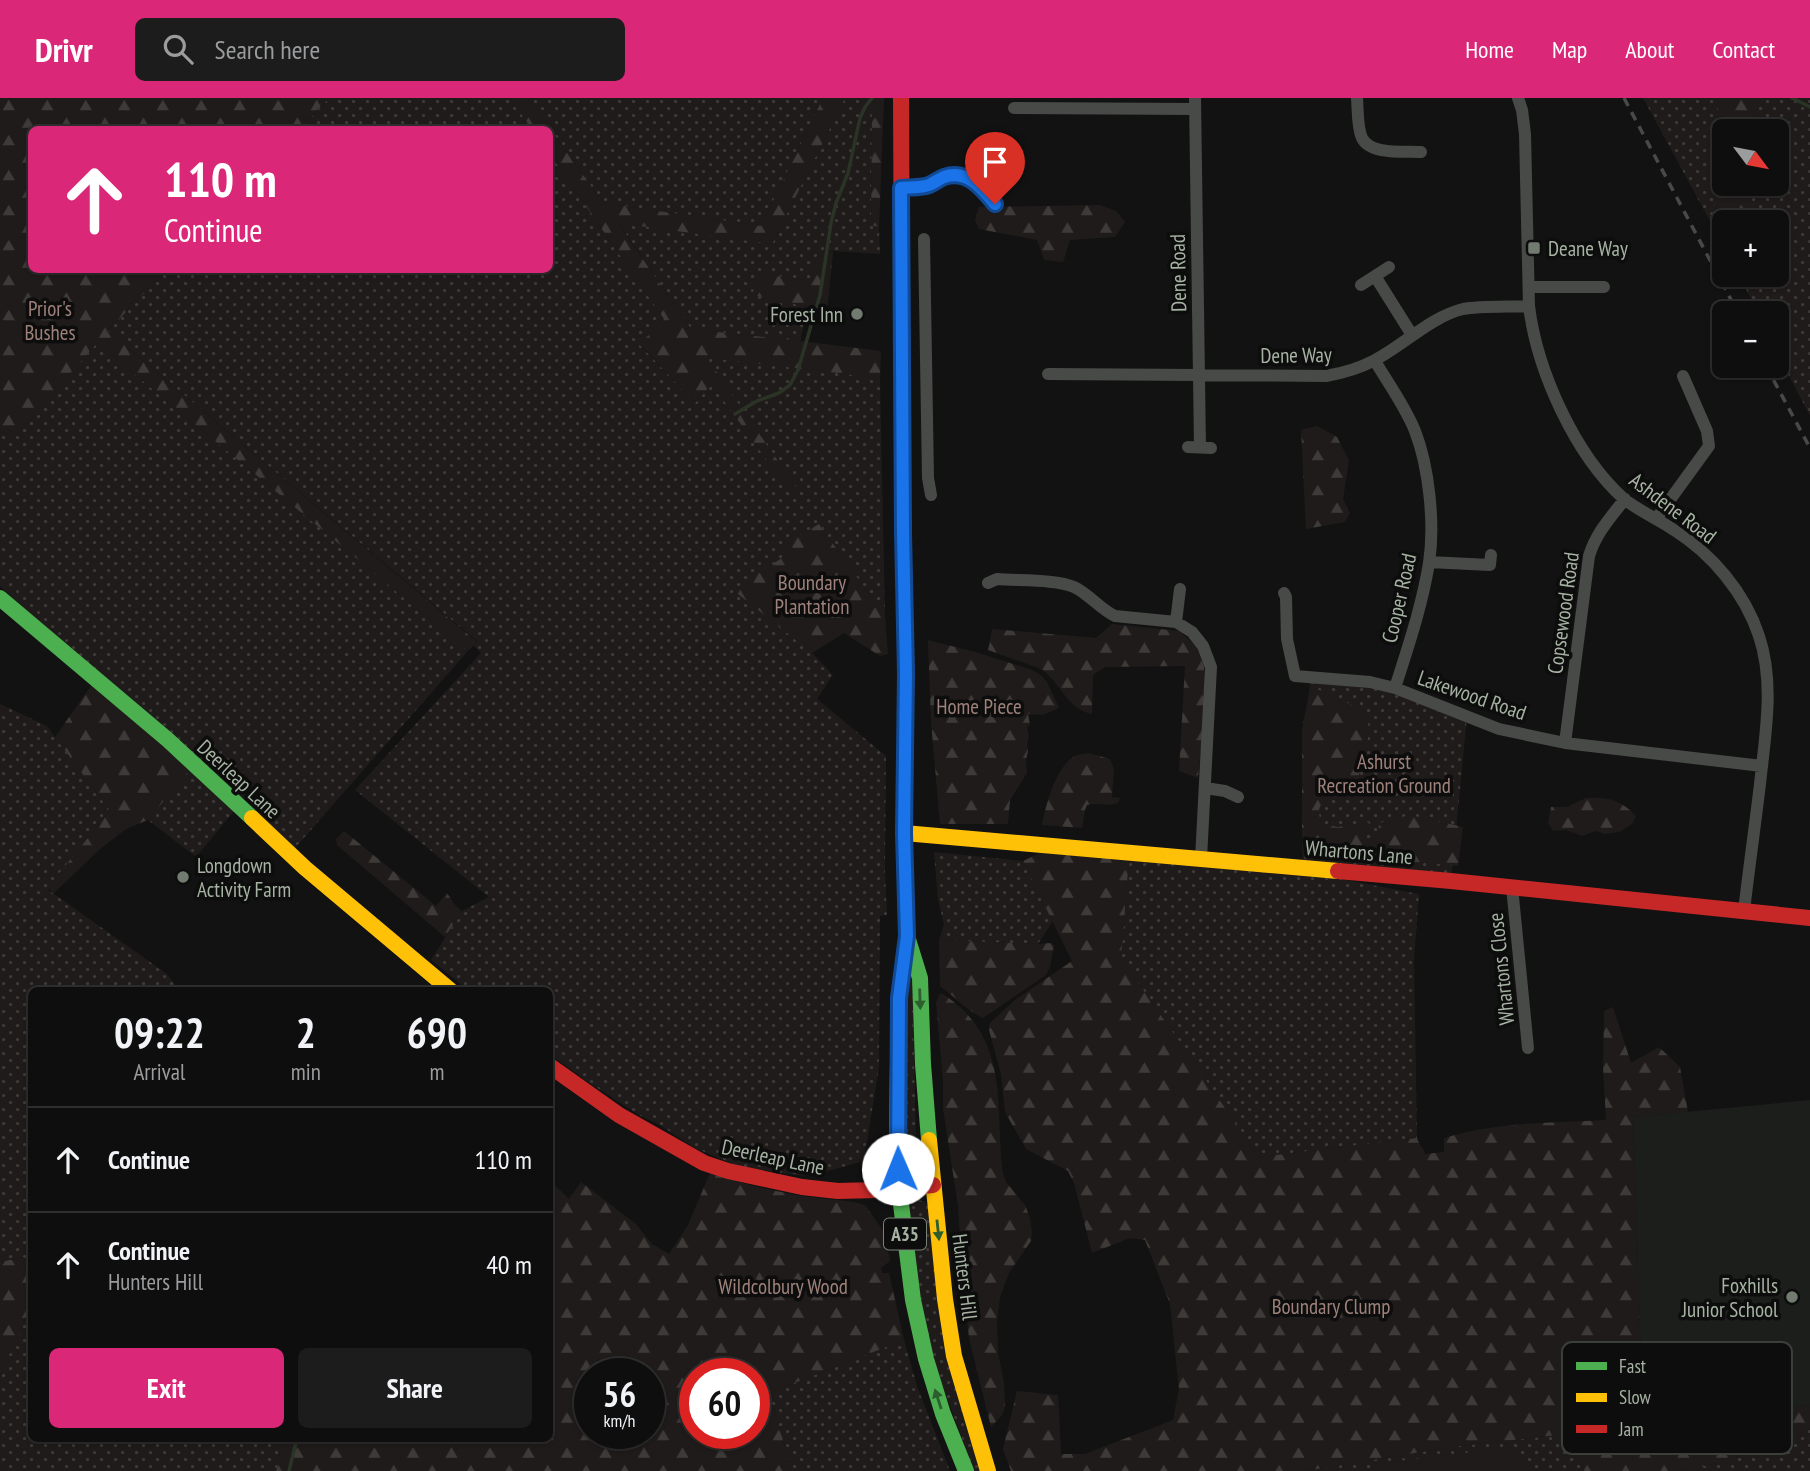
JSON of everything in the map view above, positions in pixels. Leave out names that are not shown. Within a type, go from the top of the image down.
[{"type":"main road","name":"A35","points":[[901,98],[906,673],[904,833]]},
{"type":"main road","name":"Deerleap Lane","points":[[0,598],[168,740],[305,868],[446,987]]},
{"type":"main road","name":"Whartons Lane","points":[[904,833],[1512,887],[1810,918]]},
{"type":"main road","name":"Hunters Hill","points":[[904,833],[907,936],[919,978],[923,1064],[945,1299],[954,1356],[968,1412],[988,1471]]},
{"type":"main road","name":"A35","points":[[907,936],[899,998],[898,1188],[913,1300],[926,1359],[943,1414],[966,1471]]},
{"type":"main road","name":"Deerleap Lane","points":[[553,1068],[619,1115],[704,1163],[728,1171],[802,1187],[838,1191],[878,1191],[933,1185]]},
{"type":"street","points":[[1357,98],[1361,136],[1366,145],[1374,149],[1421,152]]},
{"type":"street","name":"Ashdene Road","points":[[1518,98],[1525,134],[1529,306],[1539,355],[1559,406],[1578,442],[1625,499],[1684,537],[1717,567],[1740,595],[1760,637],[1767,679],[1768,709],[1744,911]]},
{"type":"street","points":[[1014,108],[1195,104]]},
{"type":"street","name":"Dene Road","points":[[1195,104],[1200,447]]},
{"type":"street","points":[[901,188],[929,186],[946,176],[962,176],[973,180],[995,204]]},
{"type":"street","points":[[924,239],[928,478],[931,495]]},
{"type":"street","points":[[1361,285],[1389,267]]},
{"type":"street","points":[[1375,276],[1412,335]]},
{"type":"street","points":[[1530,287],[1604,288]]},
{"type":"street","name":"Dene Way","points":[[1048,374],[1326,376],[1375,361],[1412,335],[1464,309],[1529,306]]},
{"type":"street","name":"Cooper Road","points":[[1375,361],[1412,423],[1424,456],[1429,496],[1429,562],[1395,688]]},
{"type":"street","points":[[902,371],[926,370]]},
{"type":"street","points":[[1656,519],[1709,446],[1707,431],[1683,376]]},
{"type":"street","name":"Copsewood Road","points":[[1565,743],[1589,556],[1594,540],[1625,499]]},
{"type":"street","points":[[1429,562],[1490,564]]},
{"type":"street","points":[[988,583],[997,579],[1062,584],[1076,588],[1115,616],[1176,622],[1198,639],[1211,667],[1201,859]]},
{"type":"street","points":[[1176,622],[1180,589]]},
{"type":"street","name":"Lakewood Road","points":[[1284,593],[1287,639],[1295,676],[1370,682],[1395,688],[1499,729],[1565,743],[1762,766]]},
{"type":"street","points":[[1205,788],[1225,791],[1238,797]]},
{"type":"street","name":"Whartons Close","points":[[1512,887],[1528,1048]]},
{"type":"shaded area","points":[[1810,1100],[1810,1405],[1792,1407],[1792,1342],[1640,1342],[1633,1117]]},
{"type":"green space","name":"Prior's Bushes","points":[[0,98],[329,98],[302,126],[28,126],[28,273],[163,273],[108,331],[477,642],[468,651],[97,343],[16,435],[0,432]]},
{"type":"green space","points":[[329,98],[510,98],[530,126],[303,126]]},
{"type":"green space","points":[[510,98],[528,98],[548,126],[530,126]]},
{"type":"green space","points":[[528,98],[823,98],[761,226],[603,203],[553,133],[553,126],[548,126]]},
{"type":"green space","points":[[823,98],[845,98],[772,244],[618,223],[691,329],[881,351],[880,378],[707,358],[798,490],[791,494],[712,384],[695,403],[640,344],[664,319],[553,158],[553,133],[603,203],[761,226]]},
{"type":"green space","points":[[845,98],[864,98],[872,107],[871,225],[879,227],[880,254],[818,250],[812,281],[755,273],[754,295],[808,307],[800,341],[691,329],[618,222],[772,244]]},
{"type":"green space","points":[[864,98],[884,98],[879,227],[871,225],[872,108]]},
{"type":"green space","points":[[1643,98],[1717,98],[1719,119],[1712,119],[1712,196],[1718,196],[1715,210],[1712,210],[1711,223]]},
{"type":"green space","points":[[1717,98],[1758,98],[1757,119],[1719,119]]},
{"type":"green space","points":[[1758,98],[1810,98],[1810,416],[1789,376],[1789,301],[1752,301],[1745,287],[1789,287],[1789,210],[1751,210],[1752,196],[1789,196],[1789,119],[1757,119]]},
{"type":"green space","points":[[553,158],[664,319],[640,345],[695,403],[712,384],[791,493],[706,357],[880,378],[885,617],[819,524],[783,546],[789,554],[812,653],[833,675],[817,699],[886,756],[887,915],[880,916],[879,1067],[864,1161],[810,1176],[796,1175],[737,1166],[695,1148],[639,1115],[553,1056],[553,987],[464,987],[431,960],[462,911],[489,897],[355,790],[481,653],[474,646],[477,641],[108,331],[163,273],[553,273]]},
{"type":"green space","points":[[1718,196],[1753,196],[1751,210],[1715,210]]},
{"type":"green space","points":[[1100,205],[1116,211],[1125,222],[1115,237],[1070,240],[1063,262],[1044,260],[1037,240],[979,229],[975,220],[979,207]]},
{"type":"green space","points":[[818,250],[833,252],[828,304],[822,312],[753,295],[755,273],[812,281]]},
{"type":"green space","points":[[97,343],[468,651],[295,848],[73,654],[0,586],[0,432],[16,435]]},
{"type":"green space","points":[[1317,426],[1337,437],[1349,460],[1343,499],[1350,513],[1345,522],[1306,529],[1301,430]]},
{"type":"green space","name":"Boundary Plantation","points":[[819,524],[885,617],[888,654],[880,656],[844,633],[812,653],[733,590],[788,554],[783,545]]},
{"type":"green space","points":[[1112,624],[1179,631],[1196,646],[1204,666],[1204,718],[1198,778],[1179,771],[1185,666],[1105,667],[1093,675],[1092,714],[1076,707],[1041,669],[988,650],[992,629],[1096,638]]},
{"type":"green space","name":"Home Piece","points":[[928,640],[1032,670],[1047,682],[1059,708],[1043,715],[1028,714],[1030,725],[1027,727],[1027,773],[1010,800],[1008,824],[940,824],[931,722]]},
{"type":"green space","name":"Ashurst Recreation Ground","points":[[1310,677],[1370,682],[1467,717],[1451,881],[1302,868]]},
{"type":"green space","points":[[93,683],[190,769],[148,820],[126,829],[99,850],[54,893],[47,888],[110,811],[55,737]]},
{"type":"green space","points":[[1310,687],[1349,704],[1368,718],[1367,751],[1363,767],[1350,786],[1324,802],[1319,814],[1326,825],[1338,827],[1369,822],[1364,844],[1357,856],[1302,850],[1302,730]]},
{"type":"green space","points":[[0,704],[47,726],[110,811],[47,889],[167,974],[177,987],[28,987],[28,1264],[23,1257],[0,1262]]},
{"type":"green space","points":[[1089,753],[1110,759],[1114,770],[1112,797],[1120,798],[1118,803],[1087,805],[1082,828],[1042,825],[1049,798],[1061,770],[1073,757]]},
{"type":"green space","points":[[190,769],[235,810],[196,857],[148,820]]},
{"type":"green space","points":[[1586,798],[1614,801],[1636,816],[1632,824],[1619,832],[1605,834],[1595,831],[1582,836],[1566,830],[1553,831],[1548,823],[1551,807],[1567,807]]},
{"type":"green space","points":[[1406,816],[1463,827],[1458,866],[1365,857],[1365,852],[1372,844],[1382,822]]},
{"type":"green space","points":[[344,831],[436,906],[447,893],[462,911],[445,937],[337,845],[336,839]]},
{"type":"green space","name":"Boundary Clump","points":[[1046,850],[1129,858],[1121,958],[1259,1157],[1417,1138],[1425,1154],[1444,1152],[1444,1138],[1483,1129],[1606,1120],[1604,1011],[1613,1007],[1631,1063],[1659,1047],[1680,1067],[1688,1112],[1633,1117],[1640,1342],[1562,1342],[1562,1434],[1451,1447],[1305,1471],[1011,1471],[1003,1449],[1017,1391],[1058,1395],[1061,1454],[1085,1454],[1173,1420],[1179,1389],[1170,1304],[1145,1240],[1130,1238],[1092,1253],[1074,1183],[1068,1171],[1026,1149],[1005,1112],[1001,1074],[989,1024],[1015,1000],[1072,961],[1023,861]]},
{"type":"green space","points":[[934,852],[1023,861],[1053,921],[1038,944],[939,940],[944,925],[938,900]]},
{"type":"green space","points":[[1129,858],[1315,874],[1419,894],[1414,959],[1417,1138],[1259,1157],[1121,958]]},
{"type":"green space","points":[[939,940],[1054,945],[1046,975],[983,1018],[966,1008],[940,986]]},
{"type":"green space","points":[[912,968],[917,1181],[908,1180],[905,1162],[908,985]]},
{"type":"green space","points":[[940,993],[962,1009],[977,1027],[987,1046],[997,1086],[1003,1173],[1006,1182],[1025,1205],[1032,1233],[1031,1241],[1009,1273],[1000,1297],[997,1321],[998,1353],[1005,1407],[1002,1415],[991,1427],[969,1338],[958,1206],[943,1108],[936,1003]]},
{"type":"green space","name":"Wildcolbury Wood","points":[[710,1173],[801,1196],[865,1205],[884,1232],[890,1261],[881,1268],[882,1273],[889,1273],[904,1340],[770,1393],[770,1358],[679,1358],[679,1449],[770,1449],[770,1396],[792,1471],[276,1471],[283,1442],[553,1442],[553,1183],[569,1199],[581,1182],[636,1224],[652,1244],[669,1254],[688,1225]]},
{"type":"green space","points":[[917,1200],[924,1201],[929,1207],[981,1471],[974,1471],[934,1363],[915,1286],[907,1206]]},
{"type":"green space","points":[[24,1257],[28,1264],[28,1313],[0,1375],[0,1262]]},
{"type":"green space","points":[[28,1313],[28,1442],[283,1442],[276,1471],[0,1471],[0,1375]]},
{"type":"green space","points":[[904,1340],[917,1386],[950,1471],[792,1471],[770,1393]]},
{"type":"green space","name":"Boundary Clump","points":[[1810,1405],[1810,1429],[1792,1436],[1792,1407]]},
{"type":"green space","points":[[1810,1429],[1810,1471],[1681,1471],[1722,1462],[1743,1454],[1792,1454],[1792,1436]]},
{"type":"green space","points":[[1562,1435],[1562,1454],[1580,1454],[1584,1471],[1305,1471],[1451,1447]]},
{"type":"green space","points":[[1514,1447],[1531,1471],[1375,1471],[1382,1463]]},
{"type":"green space","name":"Boundary Clump","points":[[1580,1454],[1743,1454],[1722,1462],[1681,1471],[1584,1471]]},
{"type":"waterway","points":[[735,414],[757,401],[779,393],[790,385],[798,370],[820,295],[836,203],[848,173],[860,118],[872,98]]},
{"type":"waterway","points":[[1792,98],[1810,107]]},
{"type":"waterway","points":[[289,1471],[296,1442]]},
{"type":"railway","points":[[1624,98],[1732,301]]},
{"type":"railway","points":[[1772,378],[1810,448]]},
{"type":"traffic: fast","points":[[0,598],[168,740],[252,818]]},
{"type":"traffic: fast","points":[[904,830],[907,936],[920,978],[929,1140]]},
{"type":"traffic: fast","points":[[906,944],[899,997],[899,1188],[913,1300],[926,1359],[943,1414],[966,1471]]},
{"type":"traffic: slow","points":[[903,512],[906,673],[904,830]]},
{"type":"traffic: slow","points":[[252,818],[305,868],[446,987]]},
{"type":"traffic: slow","points":[[904,833],[1338,871]]},
{"type":"traffic: slow","points":[[929,1140],[945,1299],[954,1356],[988,1471]]},
{"type":"traffic: jam","points":[[901,98],[903,512]]},
{"type":"traffic: jam","points":[[1338,871],[1810,918]]},
{"type":"traffic: jam","points":[[553,1068],[619,1115],[704,1163],[728,1171],[802,1187],[838,1191],[933,1185]]},
{"type":"place","name":"Deane Way","points":[[1534,248]]},
{"type":"place","name":"Forest Inn","points":[[857,314]]},
{"type":"place","name":"Longdown Activity Farm","points":[[183,877]]},
{"type":"place","name":"Foxhills Junior School","points":[[1792,1297]]},
{"type":"route","points":[[898,1169],[899,998],[907,936],[904,833],[906,673],[901,188],[929,186],[946,176],[962,176],[973,180],[995,204]]}]
